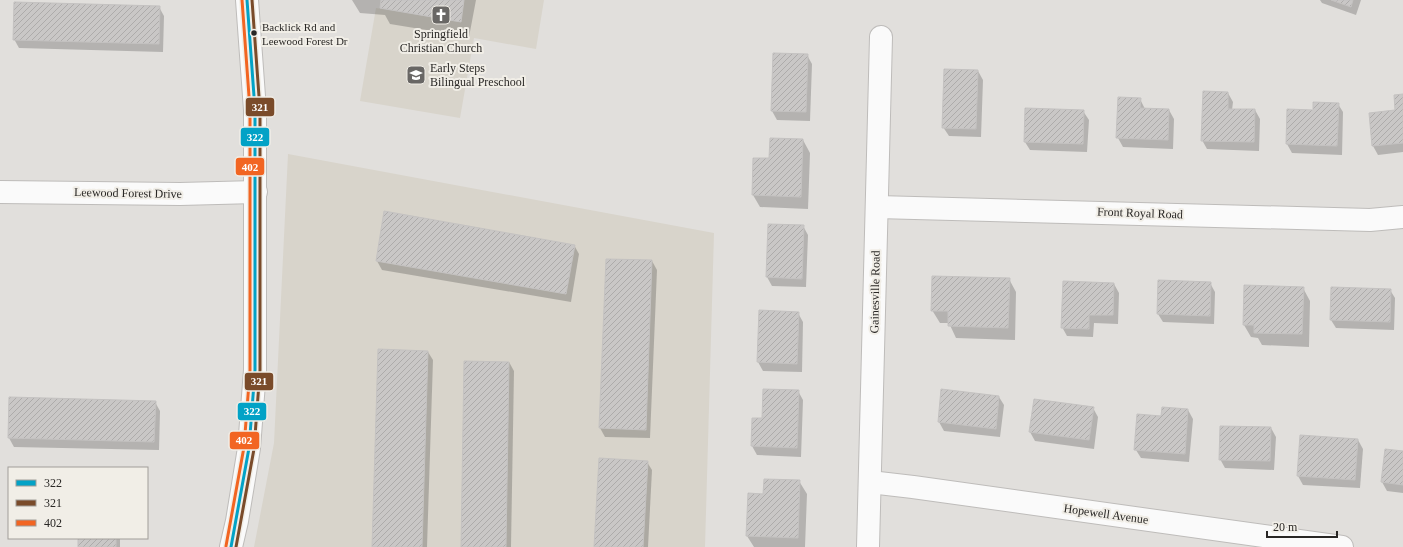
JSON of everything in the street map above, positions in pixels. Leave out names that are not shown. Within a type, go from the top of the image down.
[{"type":"street","points":[[231,547],[249,448],[254,386],[256,192],[255,110],[247,0]]},
{"type":"street","name":"Gainesville Road","points":[[868,547],[881,37]]},
{"type":"street","name":"Leewood Forest Drive","points":[[0,192],[180,194],[256,192]]},
{"type":"street","name":"Front Royal Road","points":[[877,207],[1370,220],[1403,217]]},
{"type":"street","name":"Hopewell Avenue","points":[[870,482],[1342,547]]},
{"type":"shaded area","name":"Early Steps Bilingual Preschool","points":[[464,0],[544,0],[536,49],[474,38],[460,118],[360,101],[376,8],[460,22]]},
{"type":"shaded area","points":[[288,154],[714,233],[705,547],[254,547],[274,443]]},
{"type":"building","name":"Springfield Christian Church","points":[[381,0],[464,0],[461,22],[380,8]]},
{"type":"building","points":[[1331,0],[1353,0],[1351,7]]},
{"type":"building","points":[[14,2],[160,6],[159,44],[13,40]]},
{"type":"building","points":[[773,53],[808,54],[806,112],[771,111]]},
{"type":"building","points":[[944,69],[978,70],[976,129],[942,128]]},
{"type":"building","points":[[1203,91],[1228,92],[1228,109],[1255,109],[1254,142],[1201,141]]},
{"type":"building","points":[[1403,94],[1403,143],[1372,146],[1369,113],[1395,110],[1394,95]]},
{"type":"building","points":[[1118,97],[1141,98],[1140,108],[1169,109],[1168,140],[1116,138]]},
{"type":"building","points":[[1313,102],[1339,103],[1337,146],[1286,144],[1287,109],[1313,110]]},
{"type":"building","points":[[1025,108],[1084,110],[1083,144],[1024,142]]},
{"type":"building","points":[[770,138],[803,139],[801,197],[752,195],[753,158],[769,158]]},
{"type":"building","points":[[384,211],[575,245],[566,294],[376,261]]},
{"type":"building","points":[[768,224],[804,225],[802,279],[766,277]]},
{"type":"building","points":[[606,259],[652,260],[646,430],[599,428]]},
{"type":"building","points":[[932,276],[1010,278],[1008,328],[948,326],[948,311],[931,311]]},
{"type":"building","points":[[1158,280],[1211,282],[1210,316],[1157,314]]},
{"type":"building","points":[[1063,281],[1114,283],[1113,315],[1089,315],[1089,329],[1061,328]]},
{"type":"building","points":[[1244,285],[1304,287],[1302,334],[1254,333],[1254,325],[1243,325]]},
{"type":"building","points":[[1331,287],[1391,289],[1390,322],[1330,320]]},
{"type":"building","points":[[759,310],[799,312],[797,364],[757,362]]},
{"type":"building","points":[[378,349],[428,351],[422,547],[372,547]]},
{"type":"building","points":[[464,361],[509,362],[506,547],[461,547]]},
{"type":"building","points":[[763,389],[799,390],[797,448],[751,446],[752,418],[762,418]]},
{"type":"building","points":[[941,389],[999,396],[996,429],[938,422]]},
{"type":"building","points":[[9,397],[156,401],[154,442],[8,438]]},
{"type":"building","points":[[1034,399],[1094,407],[1089,440],[1029,432]]},
{"type":"building","points":[[1162,407],[1188,409],[1185,454],[1134,450],[1137,414],[1161,416]]},
{"type":"building","points":[[1220,426],[1271,427],[1270,461],[1219,460]]},
{"type":"building","points":[[1300,435],[1358,439],[1355,480],[1297,476]]},
{"type":"building","points":[[1385,449],[1403,451],[1403,485],[1381,482]]},
{"type":"building","points":[[599,458],[648,461],[643,547],[594,547]]},
{"type":"building","points":[[764,479],[800,480],[798,538],[746,536],[748,493],[763,494]]},
{"type":"building","points":[[78,539],[116,539],[116,547],[78,547]]},
{"type":"transit line","name":"402","points":[[226,546],[244,447],[250,370],[250,110],[242,0]]},
{"type":"transit line","name":"322","points":[[231,547],[249,448],[255,370],[255,110],[247,0]]},
{"type":"transit line","name":"321","points":[[236,547],[254,449],[260,370],[260,110],[252,0]]},
{"type":"place","name":"Springfield Christian Church","points":[[441,15]]},
{"type":"place","name":"Backlick Rd and Leewood Forest Dr","points":[[254,33]]},
{"type":"place","name":"Early Steps Bilingual Preschool","points":[[416,75]]}]
